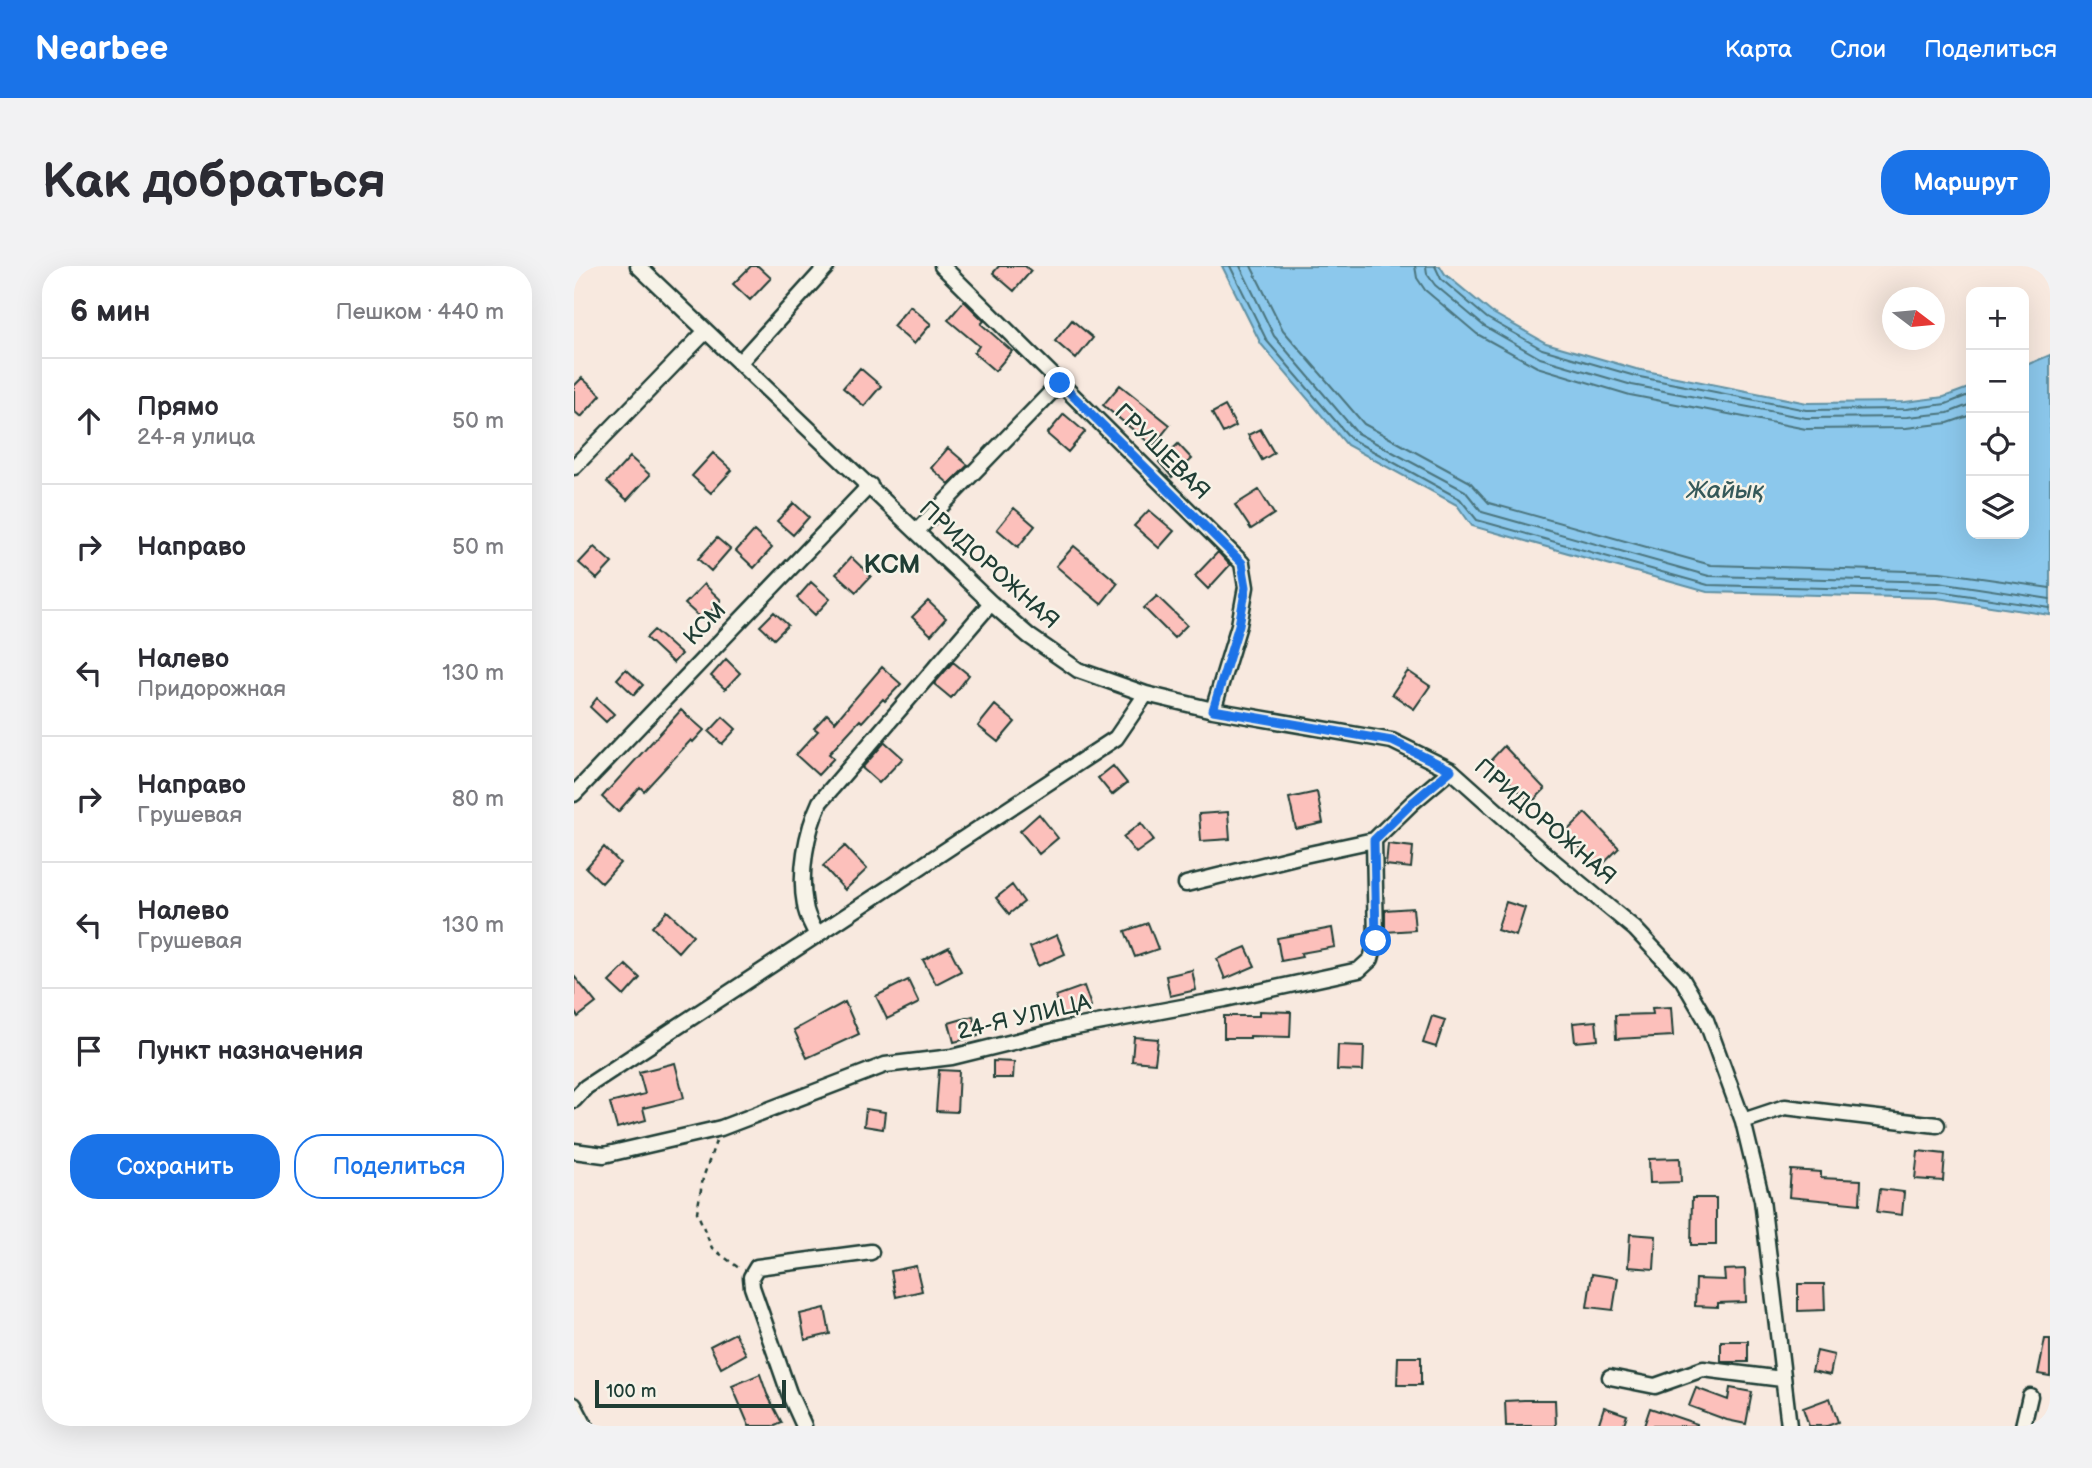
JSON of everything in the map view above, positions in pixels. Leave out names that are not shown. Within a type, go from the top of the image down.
[{"type":"street","name":"ПРИДОРОЖНАЯ","points":[[638,266],[992,603],[1029,636],[1078,670],[1146,694],[1213,710],[1392,741],[1451,770],[1546,855],[1635,929],[1682,979],[1706,1020],[1743,1121],[1762,1200],[1789,1426]]},
{"type":"street","points":[[740,362],[827,266]]},
{"type":"street","name":"ГРУШЕВАЯ","points":[[942,266],[1242,563],[1246,587],[1239,625],[1213,710]]},
{"type":"street","points":[[574,467],[706,331]]},
{"type":"street","points":[[917,531],[1060,383]]},
{"type":"street","name":"КСМ","points":[[574,794],[870,485]]},
{"type":"street","points":[[817,936],[805,907],[802,869],[820,802],[992,603]]},
{"type":"street","points":[[574,1100],[586,1087],[1116,738],[1146,694]]},
{"type":"street","points":[[1186,884],[1374,840],[1451,770]]},
{"type":"street","name":"24-Я УЛИЦА","points":[[574,1151],[604,1156],[721,1128],[885,1065],[952,1057],[1065,1028],[1225,999],[1359,970],[1371,959],[1376,941],[1374,840]]},
{"type":"street","points":[[1743,1121],[1785,1107],[1937,1125]]},
{"type":"street","points":[[804,1426],[789,1393],[752,1287],[751,1277],[757,1267],[871,1252]]},
{"type":"street","points":[[1610,1377],[1655,1386],[1703,1369],[1782,1379]]},
{"type":"street","points":[[2023,1426],[2030,1396]]},
{"type":"path","points":[[721,1128],[703,1178],[697,1212],[712,1248],[751,1277]]},
{"type":"water","name":"Жайық","points":[[1222,266],[1440,266],[1445,274],[1491,312],[1546,343],[1636,369],[1807,403],[1905,402],[1944,397],[1966,389],[1966,539],[2029,539],[2029,364],[2050,355],[2050,615],[1937,598],[1707,592],[1472,526],[1457,505],[1347,445],[1261,344]]},
{"type":"building","points":[[751,266],[758,266],[771,278],[750,300],[733,284]]},
{"type":"building","points":[[999,266],[1025,266],[1031,271],[1014,291],[993,273]]},
{"type":"building","points":[[964,301],[984,321],[981,324],[1012,351],[995,371],[974,353],[979,346],[948,320]]},
{"type":"building","points":[[910,306],[931,324],[914,344],[893,326]]},
{"type":"building","points":[[1072,320],[1093,338],[1076,359],[1055,341]]},
{"type":"building","points":[[860,368],[881,386],[864,406],[843,388]]},
{"type":"building","points":[[582,378],[601,395],[581,417],[574,411],[574,386]]},
{"type":"building","points":[[1120,385],[1170,425],[1153,446],[1103,405]]},
{"type":"building","points":[[1225,406],[1236,426],[1223,433],[1212,413]]},
{"type":"building","points":[[1064,414],[1085,432],[1068,452],[1047,434]]},
{"type":"building","points":[[1260,429],[1274,453],[1262,460],[1248,435]]},
{"type":"building","points":[[1178,444],[1192,459],[1172,477],[1159,462]]},
{"type":"building","points":[[948,448],[968,465],[949,484],[931,468]]},
{"type":"building","points":[[713,453],[732,470],[711,493],[692,476]]},
{"type":"building","points":[[630,457],[650,475],[627,500],[607,482]]},
{"type":"building","points":[[1259,490],[1274,514],[1251,529],[1235,505]]},
{"type":"building","points":[[794,503],[809,517],[793,535],[777,521]]},
{"type":"building","points":[[1014,508],[1035,526],[1018,547],[997,529]]},
{"type":"building","points":[[1149,510],[1174,531],[1159,548],[1134,526]]},
{"type":"building","points":[[754,531],[772,548],[754,568],[736,551]]},
{"type":"building","points":[[717,538],[730,549],[711,571],[698,559]]},
{"type":"building","points":[[1074,546],[1118,583],[1101,604],[1056,566]]},
{"type":"building","points":[[594,547],[612,563],[597,579],[579,563]]},
{"type":"building","points":[[1218,552],[1230,565],[1208,589],[1195,576]]},
{"type":"building","points":[[851,557],[871,576],[856,592],[836,574]]},
{"type":"building","points":[[811,582],[830,599],[815,615],[797,598]]},
{"type":"building","points":[[704,584],[721,600],[703,620],[685,604]]},
{"type":"building","points":[[1157,596],[1187,625],[1174,638],[1144,608]]},
{"type":"building","points":[[928,601],[946,618],[931,635],[912,617]]},
{"type":"building","points":[[774,612],[788,625],[774,639],[760,626]]},
{"type":"building","points":[[654,630],[681,654],[673,663],[646,638]]},
{"type":"building","points":[[726,659],[740,673],[725,689],[711,676]]},
{"type":"building","points":[[953,662],[969,675],[951,698],[934,684]]},
{"type":"building","points":[[882,667],[901,684],[862,722],[860,720],[829,754],[834,758],[818,775],[796,755],[818,731],[814,728],[827,714],[835,722]]},
{"type":"building","points":[[626,669],[643,685],[634,695],[617,679]]},
{"type":"building","points":[[1408,671],[1430,686],[1414,709],[1392,694]]},
{"type":"building","points":[[597,698],[614,714],[606,722],[590,707]]},
{"type":"building","points":[[995,705],[1015,722],[998,742],[978,726]]},
{"type":"building","points":[[681,710],[704,730],[693,742],[691,740],[644,791],[640,787],[618,812],[602,797]]},
{"type":"building","points":[[723,717],[736,729],[722,744],[709,732]]},
{"type":"building","points":[[885,742],[903,758],[879,783],[862,768]]},
{"type":"building","points":[[1504,746],[1545,789],[1531,803],[1489,762]]},
{"type":"building","points":[[1113,766],[1127,783],[1112,795],[1098,778]]},
{"type":"building","points":[[1317,792],[1323,823],[1296,829],[1289,798]]},
{"type":"building","points":[[1228,812],[1230,839],[1201,841],[1199,814]]},
{"type":"building","points":[[1585,813],[1619,848],[1600,867],[1565,833]]},
{"type":"building","points":[[1039,814],[1058,838],[1039,854],[1020,831]]},
{"type":"building","points":[[1141,823],[1154,840],[1136,853],[1123,837]]},
{"type":"building","points":[[1388,844],[1413,847],[1411,868],[1386,865]]},
{"type":"building","points":[[845,846],[867,869],[845,890],[823,866]]},
{"type":"building","points":[[604,847],[620,863],[602,883],[586,868]]},
{"type":"building","points":[[1012,885],[1024,902],[1009,914],[996,898]]},
{"type":"building","points":[[1506,902],[1525,908],[1516,936],[1497,930]]},
{"type":"building","points":[[1413,908],[1415,930],[1385,932],[1385,910]]},
{"type":"building","points":[[667,911],[693,935],[678,952],[652,927]]},
{"type":"building","points":[[1148,923],[1158,949],[1135,957],[1125,931]]},
{"type":"building","points":[[1332,928],[1335,947],[1301,953],[1302,957],[1281,961],[1277,938]]},
{"type":"building","points":[[1057,935],[1065,954],[1038,966],[1030,947]]},
{"type":"building","points":[[949,947],[961,971],[936,984],[923,960]]},
{"type":"building","points":[[1246,947],[1255,966],[1225,979],[1217,959]]},
{"type":"building","points":[[626,965],[640,978],[624,996],[609,982]]},
{"type":"building","points":[[1192,970],[1196,990],[1170,996],[1166,976]]},
{"type":"building","points":[[574,976],[596,1003],[578,1017],[574,1011]]},
{"type":"building","points":[[908,980],[919,1003],[887,1019],[876,996]]},
{"type":"building","points":[[1084,986],[1091,1006],[1062,1016],[1056,996]]},
{"type":"building","points":[[845,1002],[859,1034],[807,1058],[794,1030]]},
{"type":"building","points":[[1671,1007],[1673,1036],[1616,1039],[1615,1015],[1653,1014],[1652,1008]]},
{"type":"building","points":[[1259,1011],[1291,1012],[1290,1037],[1224,1038],[1224,1016],[1259,1016]]},
{"type":"building","points":[[973,1016],[978,1036],[954,1042],[949,1023]]},
{"type":"building","points":[[1432,1016],[1445,1020],[1436,1047],[1423,1043]]},
{"type":"building","points":[[1596,1021],[1598,1040],[1575,1042],[1573,1023]]},
{"type":"building","points":[[1134,1037],[1158,1039],[1155,1063],[1132,1061]]},
{"type":"building","points":[[1338,1045],[1364,1046],[1363,1071],[1337,1070]]},
{"type":"building","points":[[993,1061],[1014,1062],[1013,1078],[993,1078]]},
{"type":"building","points":[[675,1063],[684,1098],[643,1108],[646,1120],[617,1128],[610,1103],[645,1094],[639,1072]]},
{"type":"building","points":[[939,1070],[959,1071],[957,1112],[936,1111]]},
{"type":"building","points":[[866,1109],[885,1112],[883,1129],[864,1126]]},
{"type":"building","points":[[1918,1151],[1945,1154],[1943,1181],[1915,1179]]},
{"type":"building","points":[[1680,1158],[1681,1182],[1650,1183],[1649,1159]]},
{"type":"building","points":[[1791,1170],[1821,1172],[1821,1178],[1861,1180],[1860,1204],[1789,1197]]},
{"type":"building","points":[[1880,1189],[1904,1192],[1902,1215],[1877,1212]]},
{"type":"building","points":[[1692,1198],[1716,1198],[1716,1245],[1691,1245]]},
{"type":"building","points":[[1630,1234],[1656,1236],[1654,1269],[1628,1267]]},
{"type":"building","points":[[916,1266],[922,1291],[896,1297],[891,1271]]},
{"type":"building","points":[[1745,1269],[1746,1302],[1718,1303],[1718,1307],[1695,1306],[1696,1279],[1725,1280],[1724,1270]]},
{"type":"building","points":[[1592,1274],[1618,1278],[1613,1310],[1587,1307]]},
{"type":"building","points":[[1798,1284],[1824,1284],[1825,1310],[1798,1311]]},
{"type":"building","points":[[825,1308],[830,1334],[805,1340],[800,1314]]},
{"type":"building","points":[[735,1333],[746,1354],[721,1368],[710,1346]]},
{"type":"building","points":[[2045,1339],[2050,1339],[2050,1376],[2038,1374]]},
{"type":"building","points":[[1721,1341],[1748,1341],[1748,1362],[1721,1362]]},
{"type":"building","points":[[1817,1351],[1834,1355],[1830,1375],[1812,1371]]},
{"type":"building","points":[[1398,1357],[1421,1357],[1421,1385],[1397,1385]]},
{"type":"building","points":[[760,1374],[782,1423],[775,1426],[749,1426],[732,1386]]},
{"type":"building","points":[[1696,1388],[1728,1400],[1730,1388],[1752,1392],[1746,1424],[1689,1406]]},
{"type":"building","points":[[1830,1398],[1838,1422],[1827,1426],[1809,1426],[1803,1408]]},
{"type":"building","points":[[1555,1400],[1556,1426],[1506,1426],[1505,1401]]},
{"type":"building","points":[[1604,1407],[1627,1415],[1623,1426],[1598,1426]]},
{"type":"building","points":[[1650,1408],[1697,1424],[1697,1426],[1644,1426]]},
{"type":"district","name":"КСМ","points":[[892,565]]},
{"type":"route","points":[[1060,383],[1242,563],[1246,587],[1239,625],[1213,710],[1392,741],[1451,770],[1374,840],[1376,941]]}]
